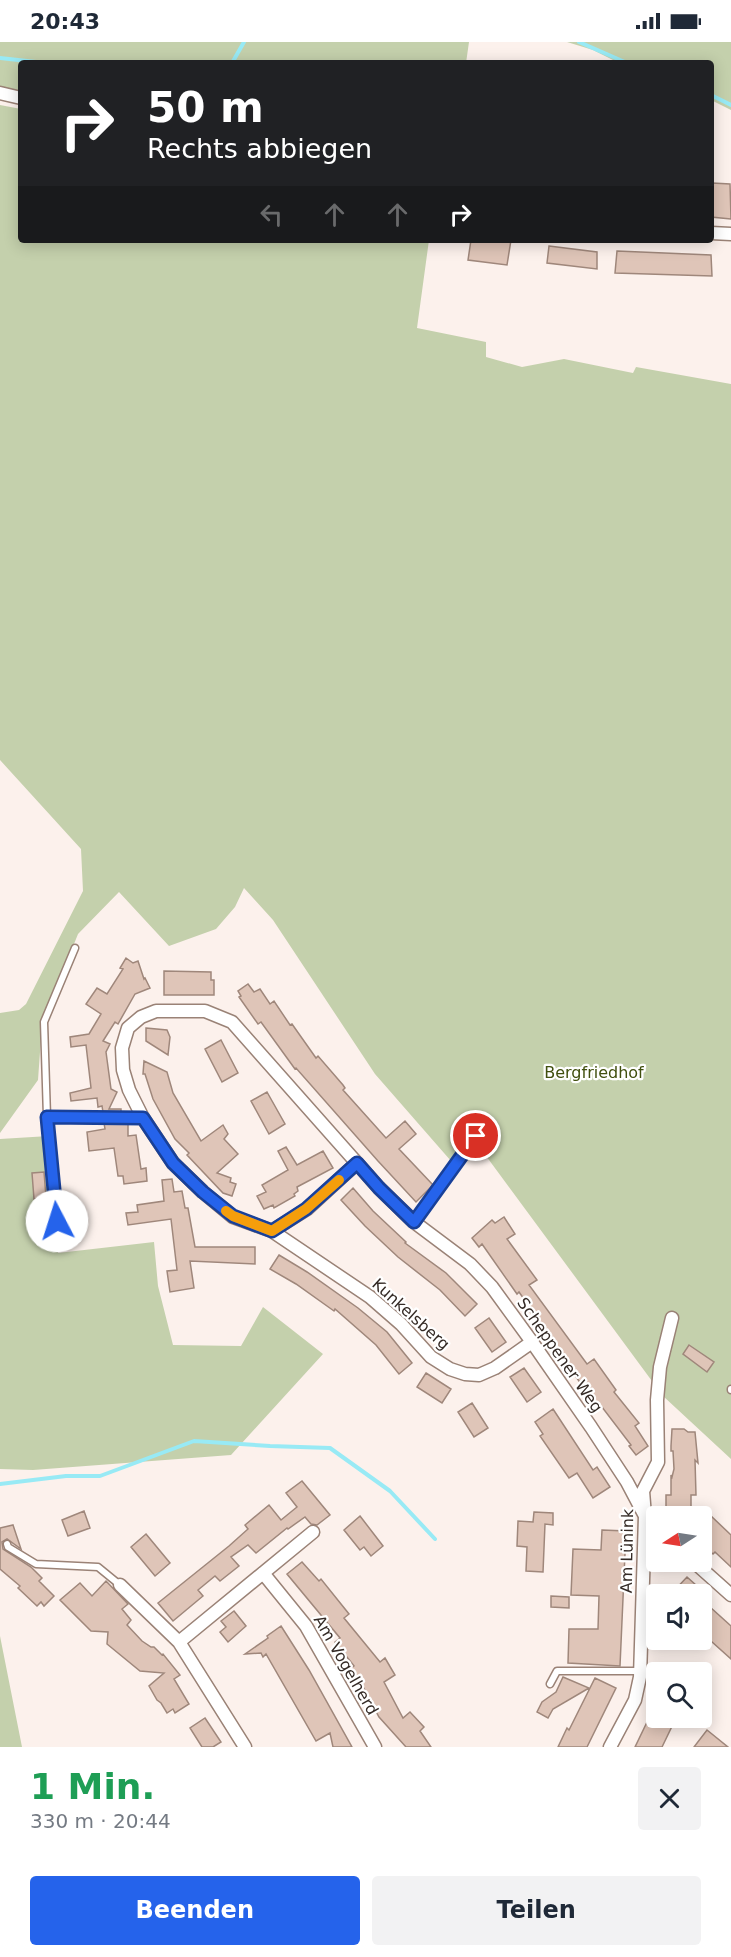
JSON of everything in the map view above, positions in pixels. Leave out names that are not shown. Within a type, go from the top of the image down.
[{"type":"street","points":[[0,93],[18,97]]},
{"type":"street","points":[[714,233],[731,234]]},
{"type":"street","name":"Kunkelsberg","points":[[232,1022],[205,1011],[156,1011],[141,1017],[128,1028],[122,1048],[123,1070],[129,1090],[143,1118],[173,1163],[203,1192],[233,1216],[272,1231],[370,1297],[401,1324],[431,1358],[450,1369],[465,1374],[479,1375],[495,1368],[532,1342]]},
{"type":"street","name":"Scheppener Weg","points":[[232,1022],[379,1188],[414,1222],[470,1264],[492,1287],[627,1482],[645,1516]]},
{"type":"street","points":[[272,1231],[306,1209],[357,1163]]},
{"type":"street","name":"Am Lünink","points":[[610,1747],[634,1700],[640,1671],[645,1516],[643,1491],[658,1462],[657,1400],[660,1367],[672,1318]]},
{"type":"street","points":[[179,1642],[313,1532]]},
{"type":"street","points":[[705,1572],[731,1595]]},
{"type":"street","name":"Am Vogelherd","points":[[263,1574],[306,1626],[375,1747]]},
{"type":"street","points":[[120,1585],[179,1642],[245,1747]]},
{"type":"lane","points":[[57,1221],[47,1117],[44,1022],[75,948]]},
{"type":"lane","points":[[47,1117],[143,1118]]},
{"type":"lane","points":[[414,1222],[476,1136]]},
{"type":"lane","points":[[7,1544],[8,1547],[36,1564],[98,1567],[120,1585]]},
{"type":"lane","points":[[550,1684],[557,1671],[640,1671]]},
{"type":"green space","points":[[0,42],[469,42],[466,60],[18,60],[18,90],[0,87]]},
{"type":"green space","points":[[567,42],[731,42],[731,110],[714,102],[714,60],[613,60],[593,50]]},
{"type":"green space","name":"Bergfriedhof","points":[[0,105],[18,108],[18,243],[429,243],[417,328],[486,342],[486,357],[522,367],[564,359],[633,373],[636,367],[731,384],[731,1459],[663,1396],[478,1145],[451,1161],[375,1074],[273,920],[244,888],[235,907],[216,929],[169,946],[119,892],[78,934],[42,1024],[38,1080],[0,1133],[0,1013],[19,1010],[26,1004],[83,891],[81,849],[0,760]]},
{"type":"green space","points":[[49,1136],[58,1253],[154,1242],[158,1286],[173,1345],[241,1346],[263,1307],[323,1354],[231,1455],[33,1470],[0,1469],[0,1139]]},
{"type":"green space","points":[[0,1636],[22,1747],[0,1747]]},
{"type":"building","points":[[714,183],[730,184],[731,219],[714,217]]},
{"type":"building","points":[[471,243],[511,243],[507,265],[468,260]]},
{"type":"building","points":[[549,246],[597,252],[597,269],[547,263]]},
{"type":"building","points":[[617,251],[711,255],[712,276],[615,273]]},
{"type":"building","points":[[126,958],[133,963],[138,961],[144,979],[150,988],[135,994],[118,1024],[115,1022],[103,1041],[110,1044],[106,1052],[111,1089],[117,1092],[109,1109],[121,1109],[121,1113],[103,1112],[102,1106],[98,1107],[97,1098],[71,1101],[70,1093],[91,1088],[86,1045],[71,1047],[70,1037],[89,1034],[101,1014],[86,1004],[97,988],[107,994],[123,969],[120,968]]},
{"type":"building","points":[[164,971],[211,972],[211,980],[214,980],[214,995],[164,995]]},
{"type":"building","points":[[248,984],[254,992],[260,989],[270,1004],[274,1001],[316,1058],[318,1056],[343,1085],[345,1088],[343,1090],[386,1138],[405,1121],[416,1134],[399,1149],[433,1185],[416,1202],[295,1069],[261,1022],[258,1024],[239,997],[241,996],[238,991]]},
{"type":"building","points":[[146,1028],[167,1030],[170,1037],[168,1055],[146,1041]]},
{"type":"building","points":[[221,1040],[238,1073],[222,1082],[205,1049]]},
{"type":"building","points":[[144,1061],[167,1072],[173,1093],[201,1141],[223,1125],[228,1134],[224,1139],[238,1154],[217,1173],[231,1178],[230,1182],[236,1184],[232,1196],[223,1193],[175,1139],[153,1099],[145,1074],[143,1074]]},
{"type":"building","points":[[267,1092],[285,1124],[269,1134],[251,1101]]},
{"type":"building","points":[[104,1123],[128,1123],[128,1136],[136,1135],[141,1169],[146,1168],[147,1181],[124,1184],[123,1176],[118,1176],[114,1148],[89,1151],[87,1132],[105,1129]]},
{"type":"building","points":[[286,1147],[297,1165],[323,1151],[333,1168],[297,1187],[298,1191],[294,1194],[295,1196],[274,1208],[273,1205],[264,1209],[257,1196],[266,1192],[262,1185],[288,1170],[278,1151]]},
{"type":"building","points":[[44,1172],[46,1197],[34,1199],[32,1173]]},
{"type":"building","points":[[172,1179],[174,1192],[182,1191],[185,1208],[188,1208],[195,1247],[255,1247],[255,1264],[190,1261],[194,1288],[170,1292],[167,1271],[177,1270],[171,1219],[128,1225],[126,1213],[138,1212],[137,1205],[164,1201],[162,1180]]},
{"type":"building","points":[[353,1188],[405,1243],[446,1273],[477,1304],[465,1316],[440,1290],[398,1257],[341,1200]]},
{"type":"building","points":[[504,1217],[515,1234],[507,1239],[537,1280],[529,1285],[587,1364],[594,1359],[616,1390],[614,1392],[639,1423],[635,1426],[648,1446],[636,1455],[602,1407],[591,1398],[529,1310],[531,1309],[519,1292],[517,1294],[482,1244],[479,1247],[472,1238],[492,1220],[495,1223]]},
{"type":"building","points":[[279,1255],[358,1308],[387,1332],[412,1363],[399,1374],[376,1345],[335,1309],[334,1311],[270,1269]]},
{"type":"building","points":[[489,1318],[506,1342],[492,1352],[475,1328]]},
{"type":"building","points":[[689,1345],[714,1362],[707,1372],[683,1354]]},
{"type":"building","points":[[524,1368],[541,1392],[527,1402],[510,1377]]},
{"type":"building","points":[[426,1373],[451,1389],[442,1403],[417,1387]]},
{"type":"building","points":[[472,1403],[488,1428],[474,1437],[458,1412]]},
{"type":"building","points":[[553,1409],[593,1470],[597,1467],[610,1487],[593,1498],[577,1473],[569,1478],[540,1436],[543,1434],[535,1422]]},
{"type":"building","points":[[672,1429],[695,1432],[698,1463],[695,1460],[696,1495],[691,1495],[691,1506],[666,1506],[666,1495],[671,1495],[671,1475],[672,1477],[674,1469],[673,1451],[671,1451]]},
{"type":"building","points":[[302,1481],[330,1515],[317,1525],[311,1524],[305,1517],[256,1553],[248,1545],[231,1557],[239,1566],[220,1581],[215,1576],[198,1590],[203,1596],[173,1621],[158,1603],[229,1546],[248,1529],[245,1525],[269,1505],[281,1520],[297,1507],[286,1493]]},
{"type":"building","points":[[84,1511],[90,1528],[68,1536],[62,1520]]},
{"type":"building","points":[[534,1512],[553,1513],[553,1525],[545,1524],[543,1572],[526,1571],[527,1547],[517,1546],[518,1521],[533,1522]]},
{"type":"building","points":[[360,1516],[383,1546],[371,1556],[364,1547],[360,1550],[344,1530]]},
{"type":"building","points":[[712,1517],[731,1535],[731,1567],[715,1552],[713,1554]]},
{"type":"building","points":[[13,1525],[21,1549],[7,1539],[2,1542],[3,1549],[31,1567],[42,1578],[39,1581],[54,1596],[44,1606],[41,1602],[37,1606],[18,1588],[20,1586],[0,1569],[0,1528]]},
{"type":"building","points":[[602,1530],[626,1531],[620,1666],[568,1663],[569,1629],[598,1629],[599,1596],[571,1595],[573,1549],[601,1550]]},
{"type":"building","points":[[146,1534],[170,1563],[155,1576],[131,1547]]},
{"type":"building","points":[[302,1562],[319,1581],[321,1579],[349,1614],[344,1618],[380,1662],[385,1658],[395,1675],[384,1682],[403,1718],[410,1712],[424,1727],[420,1731],[431,1747],[406,1747],[379,1717],[360,1681],[349,1670],[354,1666],[335,1642],[340,1638],[287,1574]]},
{"type":"building","points":[[687,1577],[695,1584],[680,1584]]},
{"type":"building","points":[[106,1581],[128,1604],[122,1609],[131,1620],[127,1625],[142,1641],[163,1654],[180,1675],[174,1679],[189,1704],[175,1713],[173,1709],[167,1713],[149,1686],[164,1673],[140,1671],[107,1644],[108,1632],[91,1631],[60,1600],[80,1583],[92,1596]]},
{"type":"building","points":[[551,1596],[569,1597],[569,1608],[551,1607]]},
{"type":"building","points":[[712,1609],[731,1626],[731,1659],[712,1642]]},
{"type":"building","points":[[234,1611],[246,1626],[228,1642],[220,1632],[226,1627],[221,1621]]},
{"type":"building","points":[[281,1626],[309,1670],[352,1747],[333,1747],[330,1733],[316,1741],[266,1654],[263,1657],[261,1653],[245,1654]]},
{"type":"building","points":[[563,1677],[589,1688],[553,1709],[548,1718],[537,1712],[542,1702],[556,1692]]},
{"type":"building","points":[[595,1678],[616,1688],[587,1747],[558,1747],[567,1728],[569,1730]]},
{"type":"building","points":[[205,1718],[221,1742],[213,1747],[202,1747],[190,1728]]},
{"type":"building","points":[[646,1724],[646,1728],[671,1728],[662,1747],[635,1747]]},
{"type":"building","points":[[707,1730],[728,1747],[694,1747]]},
{"type":"waterway","points":[[234,60],[244,42]]},
{"type":"waterway","points":[[579,42],[620,60]]},
{"type":"waterway","points":[[0,58],[18,60]]},
{"type":"waterway","points":[[714,96],[731,105]]},
{"type":"waterway","points":[[0,1484],[66,1476],[100,1476],[194,1441],[330,1448],[390,1491],[435,1539]]},
{"type":"slow traffic","points":[[226,1211],[272,1231],[306,1209],[339,1180]]},
{"type":"route","points":[[57,1221],[47,1117],[143,1118],[173,1163],[203,1192],[233,1216],[272,1231],[306,1209],[357,1163],[414,1222],[476,1136]]}]
